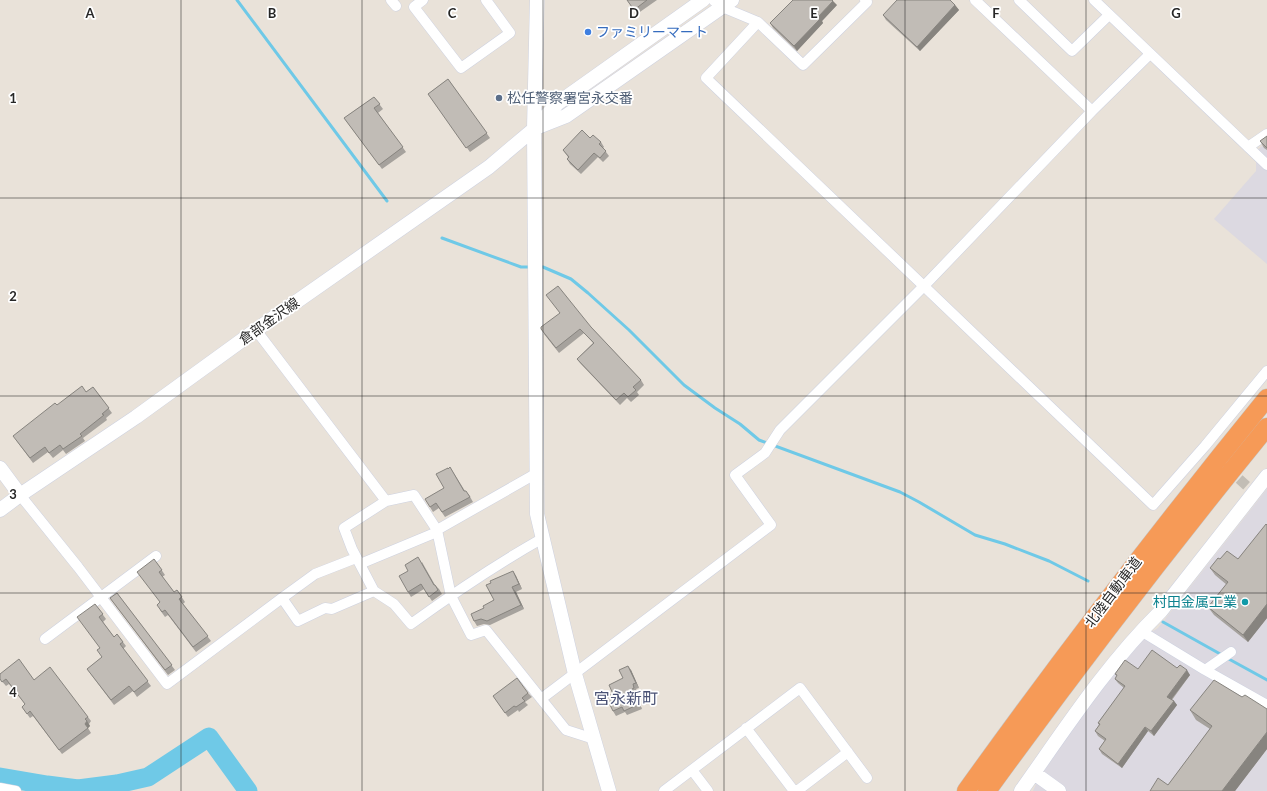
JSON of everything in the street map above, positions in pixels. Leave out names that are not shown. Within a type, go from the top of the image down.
[{"type":"highway","name":"北陸自動車道","points":[[966,791],[1130,570],[1267,398]]},
{"type":"highway","name":"北陸自動車道","points":[[987,791],[1146,579],[1267,427]]},
{"type":"street","points":[[423,0],[414,7],[461,68],[510,33],[486,0]]},
{"type":"street","points":[[537,0],[534,129],[537,514],[575,674],[609,791]]},
{"type":"street","name":"倉部金沢線","points":[[0,510],[136,417],[256,330],[489,167],[534,129],[558,103],[703,0]]},
{"type":"street","points":[[722,2],[758,22],[803,65],[867,2],[866,0]]},
{"type":"street","points":[[975,0],[1092,111]]},
{"type":"street","points":[[1019,0],[1072,51],[1109,15]]},
{"type":"street","points":[[1094,0],[1267,164]]},
{"type":"street","name":"倉部金沢線","points":[[534,129],[566,116],[722,2]]},
{"type":"street","points":[[758,22],[706,78],[1153,505],[1208,450],[1267,371]]},
{"type":"street","points":[[541,699],[772,525],[735,475],[765,453],[780,430],[924,286],[1092,111],[1150,54]]},
{"type":"street","points":[[1248,147],[1267,134]]},
{"type":"street","points":[[256,330],[386,501]]},
{"type":"street","points":[[0,468],[167,684],[315,574],[358,561],[437,531],[537,473]]},
{"type":"street","points":[[1021,791],[1087,698],[1141,631],[1161,611],[1250,490],[1267,476]]},
{"type":"street","points":[[543,538],[506,559],[451,596],[412,624],[394,604],[374,591],[352,549],[344,528],[386,501],[414,494],[437,531],[451,596],[471,635],[486,630],[566,730],[594,739]]},
{"type":"street","points":[[45,639],[156,556]]},
{"type":"street","points":[[282,598],[298,621],[325,608],[332,608],[374,591]]},
{"type":"street","points":[[1141,631],[1208,667],[1267,705]]},
{"type":"street","points":[[1208,667],[1231,652]]},
{"type":"street","points":[[664,791],[800,688],[867,778]]},
{"type":"street","points":[[746,728],[796,791],[848,752]]},
{"type":"street","points":[[692,770],[708,791]]},
{"type":"street","points":[[1034,773],[1059,791]]},
{"type":"street","points":[[0,788],[16,791]]},
{"type":"shaded area","points":[[1267,142],[1267,264],[1214,219],[1256,171],[1256,151]]},
{"type":"shaded area","points":[[1267,489],[1267,791],[1033,791],[1043,768],[1138,640],[1158,628]]},
{"type":"building","points":[[627,0],[647,0],[634,10]]},
{"type":"building","points":[[793,0],[833,1],[818,17],[820,19],[794,46],[770,23]]},
{"type":"building","points":[[897,0],[950,0],[955,5],[917,47],[883,15]]},
{"type":"building","points":[[448,79],[487,133],[466,148],[428,94]]},
{"type":"building","points":[[374,97],[380,104],[374,108],[403,147],[379,165],[344,118]]},
{"type":"building","points":[[582,130],[590,138],[593,135],[601,142],[599,144],[606,151],[600,158],[594,153],[578,170],[567,159],[569,157],[563,150]]},
{"type":"building","points":[[1267,136],[1267,148],[1260,141]]},
{"type":"building","points":[[558,286],[591,327],[641,380],[633,387],[636,390],[628,397],[624,393],[616,400],[577,359],[594,343],[580,329],[556,348],[541,329],[541,327],[560,313],[546,295]]},
{"type":"building","points":[[82,386],[86,392],[93,387],[109,408],[102,414],[104,415],[80,434],[82,436],[63,449],[60,445],[49,453],[45,447],[30,458],[13,436],[55,403],[57,405]]},
{"type":"building","points":[[450,467],[464,491],[466,491],[470,497],[442,512],[436,503],[430,507],[425,499],[444,488],[436,474]]},
{"type":"building","points":[[1266,524],[1267,604],[1243,635],[1208,607],[1228,582],[1210,568],[1218,558],[1220,559],[1227,551],[1238,559]]},
{"type":"building","points":[[418,557],[438,590],[429,597],[421,584],[408,592],[399,576],[408,571],[405,565]]},
{"type":"building","points":[[154,559],[162,570],[159,572],[174,592],[177,590],[182,597],[179,599],[208,636],[193,647],[165,610],[162,612],[157,605],[160,602],[137,572]]},
{"type":"building","points":[[513,571],[519,584],[512,587],[521,605],[487,621],[481,619],[474,621],[471,614],[484,608],[483,606],[494,600],[486,585],[491,583],[490,581]]},
{"type":"building","points":[[117,593],[172,665],[165,670],[110,598]]},
{"type":"building","points":[[95,604],[103,614],[99,617],[114,637],[117,634],[123,642],[120,644],[148,681],[134,692],[129,686],[111,700],[87,669],[102,657],[97,650],[100,648],[77,617]]},
{"type":"building","points":[[1152,650],[1177,668],[1180,665],[1187,670],[1167,697],[1174,701],[1151,731],[1145,727],[1118,764],[1099,749],[1106,739],[1095,731],[1100,724],[1098,723],[1125,686],[1115,679],[1117,675],[1115,674],[1125,660],[1138,669]]},
{"type":"building","points":[[19,659],[34,680],[50,667],[88,717],[85,719],[87,721],[85,724],[88,728],[59,750],[30,711],[27,714],[22,707],[25,704],[6,679],[2,682],[0,679],[0,674]]},
{"type":"building","points":[[628,666],[636,683],[633,684],[634,688],[632,689],[639,704],[624,711],[622,707],[613,711],[606,697],[613,694],[609,685],[623,678],[619,670]]},
{"type":"building","points":[[517,678],[528,693],[522,698],[525,701],[516,707],[514,706],[505,713],[493,696]]},
{"type":"building","points":[[1214,680],[1242,697],[1245,695],[1267,709],[1267,732],[1222,791],[1150,791],[1158,778],[1168,785],[1212,726],[1190,710]]},
{"type":"waterway","points":[[237,0],[387,201]]},
{"type":"waterway","points":[[442,238],[521,267],[531,267]]},
{"type":"waterway","points":[[538,267],[543,267],[571,279],[629,330],[684,385],[740,424],[759,440],[900,492],[975,535],[1005,544],[1049,561],[1088,581]]},
{"type":"waterway","points":[[1163,622],[1222,655]]},
{"type":"waterway","points":[[1227,658],[1267,680]]},
{"type":"waterway","points":[[0,777],[78,789],[117,784],[148,777],[209,737],[248,791]]},
{"type":"tunnel","points":[[1228,469],[1248,487]]},
{"type":"place","name":"ファミリーマート","points":[[588,32]]},
{"type":"place","name":"松任警察署宮永交番","points":[[499,98]]},
{"type":"place","name":"村田金属工業","points":[[1245,602]]},
{"type":"district","name":"宮永新町","points":[[626,698]]}]
